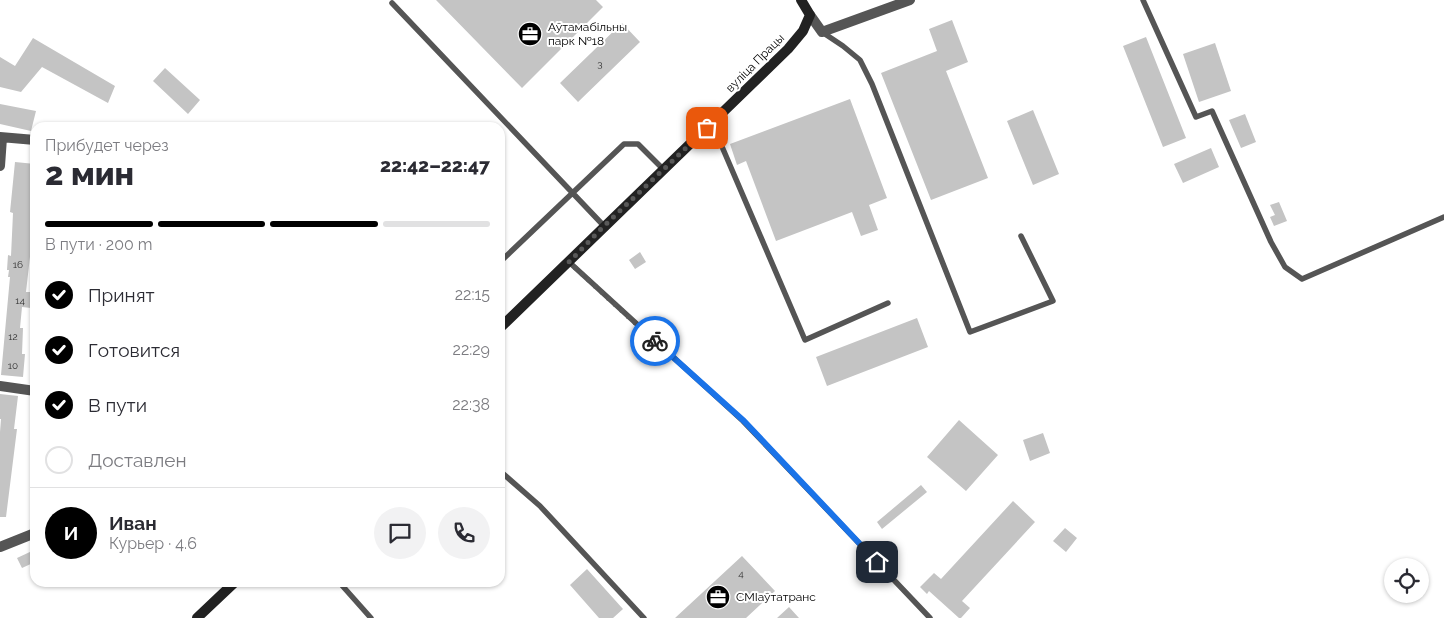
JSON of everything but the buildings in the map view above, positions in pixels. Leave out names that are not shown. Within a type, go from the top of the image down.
[{"type":"street","points":[[801,0],[822,32],[910,0]]},
{"type":"street","name":"вуліца Працы","points":[[505,323],[788,49],[803,31],[810,15]]},
{"type":"street","points":[[0,166],[1,137],[30,140]]},
{"type":"street","points":[[0,386],[30,390]]},
{"type":"street","points":[[0,547],[30,535]]},
{"type":"street","points":[[197,618],[230,587]]},
{"type":"lane","points":[[1144,0],[1196,117],[1212,111],[1271,242],[1285,266],[1302,280],[1444,217]]},
{"type":"lane","points":[[392,3],[505,122]]},
{"type":"lane","points":[[822,32],[860,60],[872,84],[970,332],[1053,301],[1021,236]]},
{"type":"lane","points":[[505,122],[604,226]]},
{"type":"lane","points":[[707,128],[720,142],[805,340],[888,303]]},
{"type":"lane","points":[[505,257],[624,144],[638,144],[663,169]]},
{"type":"lane","points":[[569,262],[744,421],[930,618]]},
{"type":"lane","points":[[505,475],[540,506],[644,618]]},
{"type":"lane","points":[[343,587],[371,618]]},
{"type":"way so far","points":[[655,341],[569,262],[707,128]]},
{"type":"place","name":"Аўтамабільны парк №18","points":[[530,34]]},
{"type":"place","name":"СМІаўтатранс","points":[[718,597]]},
{"type":"route","points":[[655,341],[744,421],[877,562]]}]
